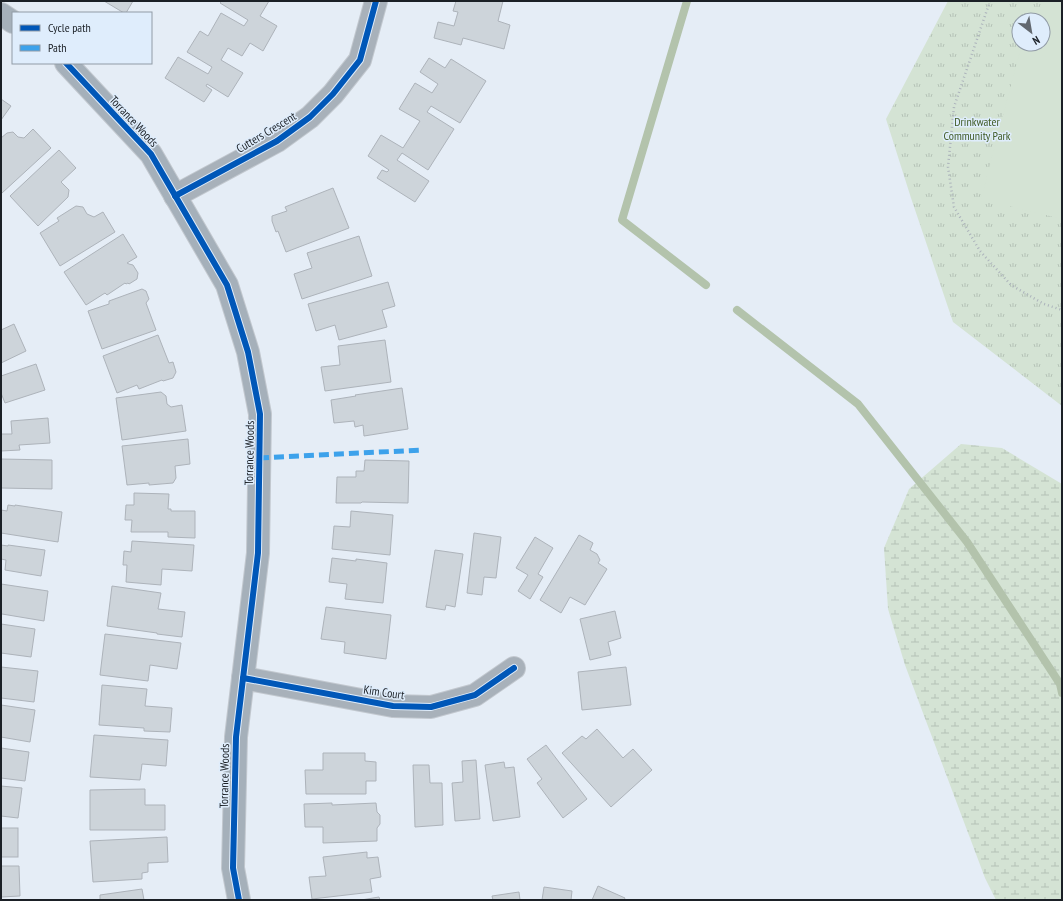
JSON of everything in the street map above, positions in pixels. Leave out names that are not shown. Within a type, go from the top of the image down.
[{"type":"street","name":"Cutters Crescent","points":[[175,196],[277,141],[310,117],[333,94],[360,60],[376,1]]},
{"type":"street","points":[[1,14],[12,21]]},
{"type":"street","name":"Torrance Woods","points":[[67,64],[151,154],[227,285],[248,352],[260,414],[258,553],[236,737],[233,868],[239,900]]},
{"type":"street","name":"Kim Court","points":[[243,678],[393,706],[431,707],[475,695],[514,668]]},
{"type":"path","points":[[990,1],[954,107],[948,167],[954,207],[980,251],[1011,284],[1044,304],[1062,310]]},
{"type":"green space","name":"Drinkwater Community Park","points":[[948,1],[1062,1],[1062,406],[953,322],[886,119]]},
{"type":"green space","points":[[1052,1],[1062,1],[1062,219],[981,199],[1020,52],[1051,52],[1051,12],[1045,12]]},
{"type":"green space","points":[[961,444],[1002,448],[1062,484],[1062,900],[996,900],[985,878],[905,665],[888,609],[884,548],[909,489]]},
{"type":"building","points":[[104,1],[133,1],[127,12],[122,12]]},
{"type":"building","points":[[222,1],[269,1],[260,16],[277,26],[263,51],[250,43],[242,56],[228,48],[221,60],[243,73],[228,97],[207,84],[206,86],[212,90],[204,102],[165,78],[178,57],[208,74],[212,67],[187,52],[200,31],[208,36],[221,13],[244,26],[248,20],[220,3]]},
{"type":"building","points":[[456,1],[503,1],[498,21],[510,25],[504,49],[463,38],[461,45],[434,38],[438,22],[454,26],[458,12],[453,11]]},
{"type":"building","points":[[429,58],[445,68],[451,59],[486,81],[460,123],[431,106],[427,112],[454,129],[428,170],[402,153],[397,160],[429,181],[415,202],[377,178],[382,170],[387,172],[389,170],[368,156],[381,135],[403,148],[420,121],[399,109],[415,83],[432,93],[438,84],[420,72]]},
{"type":"building","points":[[1,99],[11,106],[1,120]]},
{"type":"building","points":[[33,129],[51,148],[2,193],[1,138],[7,133],[13,132],[18,137],[24,138]]},
{"type":"building","points":[[59,150],[76,168],[61,182],[69,190],[68,197],[38,226],[10,196]]},
{"type":"building","points":[[333,188],[349,228],[286,252],[278,231],[276,232],[272,221],[272,216],[287,211],[285,207]]},
{"type":"building","points":[[76,206],[83,207],[87,214],[94,217],[103,212],[115,232],[60,266],[40,233],[59,221],[57,218]]},
{"type":"building","points":[[123,234],[137,257],[127,263],[133,265],[138,273],[137,279],[129,284],[125,283],[107,295],[105,293],[86,305],[64,272]]},
{"type":"building","points":[[359,236],[372,276],[302,299],[294,274],[312,268],[307,253]]},
{"type":"building","points":[[388,282],[395,306],[382,310],[387,327],[339,340],[335,325],[316,331],[308,304]]},
{"type":"building","points":[[142,289],[146,291],[149,299],[146,303],[156,330],[102,349],[88,311],[109,304],[109,301]]},
{"type":"building","points":[[14,324],[26,351],[1,363],[1,330]]},
{"type":"building","points":[[158,335],[169,363],[173,362],[176,372],[173,378],[162,380],[139,389],[137,385],[117,393],[103,356]]},
{"type":"building","points":[[385,340],[391,382],[325,391],[321,367],[340,365],[338,346]]},
{"type":"building","points":[[36,364],[45,390],[5,403],[1,393],[1,376]]},
{"type":"building","points":[[402,388],[408,429],[364,436],[363,425],[355,427],[354,421],[334,423],[331,400]]},
{"type":"building","points":[[161,392],[166,396],[167,404],[171,407],[182,405],[186,431],[122,440],[116,398]]},
{"type":"building","points":[[48,418],[50,443],[19,445],[20,450],[1,451],[1,434],[12,434],[11,421]]},
{"type":"building","points":[[188,439],[190,464],[175,466],[176,478],[173,483],[127,485],[122,446]]},
{"type":"building","points":[[1,459],[52,460],[52,489],[1,488]]},
{"type":"building","points":[[365,460],[409,461],[408,503],[336,503],[337,477],[356,477],[356,471],[364,471]]},
{"type":"building","points":[[134,493],[169,494],[168,509],[171,509],[171,511],[195,511],[195,538],[168,537],[168,532],[131,532],[132,520],[125,520],[126,505],[134,505]]},
{"type":"building","points":[[8,505],[62,512],[58,542],[1,533],[1,510],[7,511]]},
{"type":"building","points":[[351,511],[393,515],[390,555],[332,549],[334,526],[350,527]]},
{"type":"building","points":[[474,533],[501,537],[496,578],[484,577],[482,595],[467,593]]},
{"type":"building","points":[[579,535],[593,543],[590,550],[597,554],[600,560],[598,563],[607,569],[585,605],[570,597],[561,613],[540,600]]},
{"type":"building","points":[[535,537],[553,548],[538,574],[543,577],[530,599],[518,591],[528,575],[516,568]]},
{"type":"building","points":[[132,541],[194,545],[192,571],[162,569],[161,585],[126,582],[127,565],[123,565],[124,551],[131,552]]},
{"type":"building","points":[[1,545],[45,550],[41,576],[5,570],[6,560],[1,559]]},
{"type":"building","points":[[435,550],[463,554],[455,607],[446,605],[445,610],[426,607]]},
{"type":"building","points":[[332,558],[387,563],[383,603],[345,599],[347,584],[329,582]]},
{"type":"building","points":[[1,584],[48,591],[44,621],[1,615]]},
{"type":"building","points":[[112,586],[161,593],[158,609],[185,612],[182,637],[107,626]]},
{"type":"building","points":[[326,607],[391,615],[386,659],[344,653],[345,642],[321,639]]},
{"type":"building","points":[[615,611],[621,638],[608,642],[611,655],[590,660],[580,619]]},
{"type":"building","points":[[1,624],[35,629],[31,657],[1,653]]},
{"type":"building","points":[[105,634],[181,643],[177,669],[150,665],[148,681],[100,675]]},
{"type":"building","points":[[1,667],[38,671],[34,702],[1,698]]},
{"type":"building","points":[[626,667],[631,705],[582,710],[578,672]]},
{"type":"building","points":[[102,685],[147,689],[145,706],[172,708],[170,732],[144,731],[144,728],[99,725]]},
{"type":"building","points":[[1,705],[35,710],[30,742],[1,737]]},
{"type":"building","points":[[597,729],[623,758],[633,749],[652,770],[611,807],[562,753],[582,736],[586,739]]},
{"type":"building","points":[[94,735],[168,740],[166,766],[142,764],[140,780],[90,777]]},
{"type":"building","points":[[546,745],[587,799],[563,818],[537,783],[542,779],[527,759]]},
{"type":"building","points":[[1,748],[29,752],[25,781],[1,778]]},
{"type":"building","points":[[323,753],[365,753],[365,761],[376,762],[376,781],[366,781],[366,794],[306,794],[305,770],[323,770]]},
{"type":"building","points":[[476,760],[480,819],[455,821],[452,783],[463,782],[462,761]]},
{"type":"building","points":[[504,762],[505,768],[514,767],[520,817],[493,821],[485,765]]},
{"type":"building","points":[[413,765],[429,765],[430,783],[442,783],[443,825],[415,827]]},
{"type":"building","points":[[1,786],[22,788],[18,818],[1,816]]},
{"type":"building","points":[[145,789],[145,805],[165,805],[165,830],[90,830],[90,790]]},
{"type":"building","points":[[332,803],[332,805],[376,803],[377,812],[380,815],[380,824],[377,828],[377,841],[323,843],[323,827],[305,827],[304,804]]},
{"type":"building","points":[[1,828],[18,828],[18,857],[1,857]]},
{"type":"building","points":[[167,837],[168,862],[148,863],[148,872],[142,873],[142,879],[93,882],[90,841]]},
{"type":"building","points":[[367,852],[367,858],[378,857],[381,877],[370,879],[372,892],[312,899],[309,877],[326,876],[323,857]]},
{"type":"building","points":[[1,866],[19,866],[20,896],[1,897]]},
{"type":"building","points":[[598,886],[625,898],[624,900],[592,900]]},
{"type":"building","points":[[544,887],[572,891],[571,900],[542,900]]},
{"type":"building","points":[[142,889],[144,900],[100,900],[100,895]]},
{"type":"building","points":[[519,892],[520,900],[493,900],[492,896]]},
{"type":"building","points":[[379,897],[380,900],[361,900]]},
{"type":"waterway","points":[[687,1],[622,220],[706,285]]},
{"type":"waterway","points":[[737,310],[858,404],[967,542],[1060,684],[1062,693]]},
{"type":"marked path","points":[[259,458],[422,450]]},
{"type":"cycle path","points":[[175,196],[277,141],[310,117],[333,94],[360,60],[376,1]]},
{"type":"cycle path","points":[[67,64],[151,154],[227,285],[248,352],[260,414],[258,553],[236,737],[233,868],[239,900]]},
{"type":"cycle path","points":[[243,678],[393,706],[431,707],[475,695],[514,668]]}]
